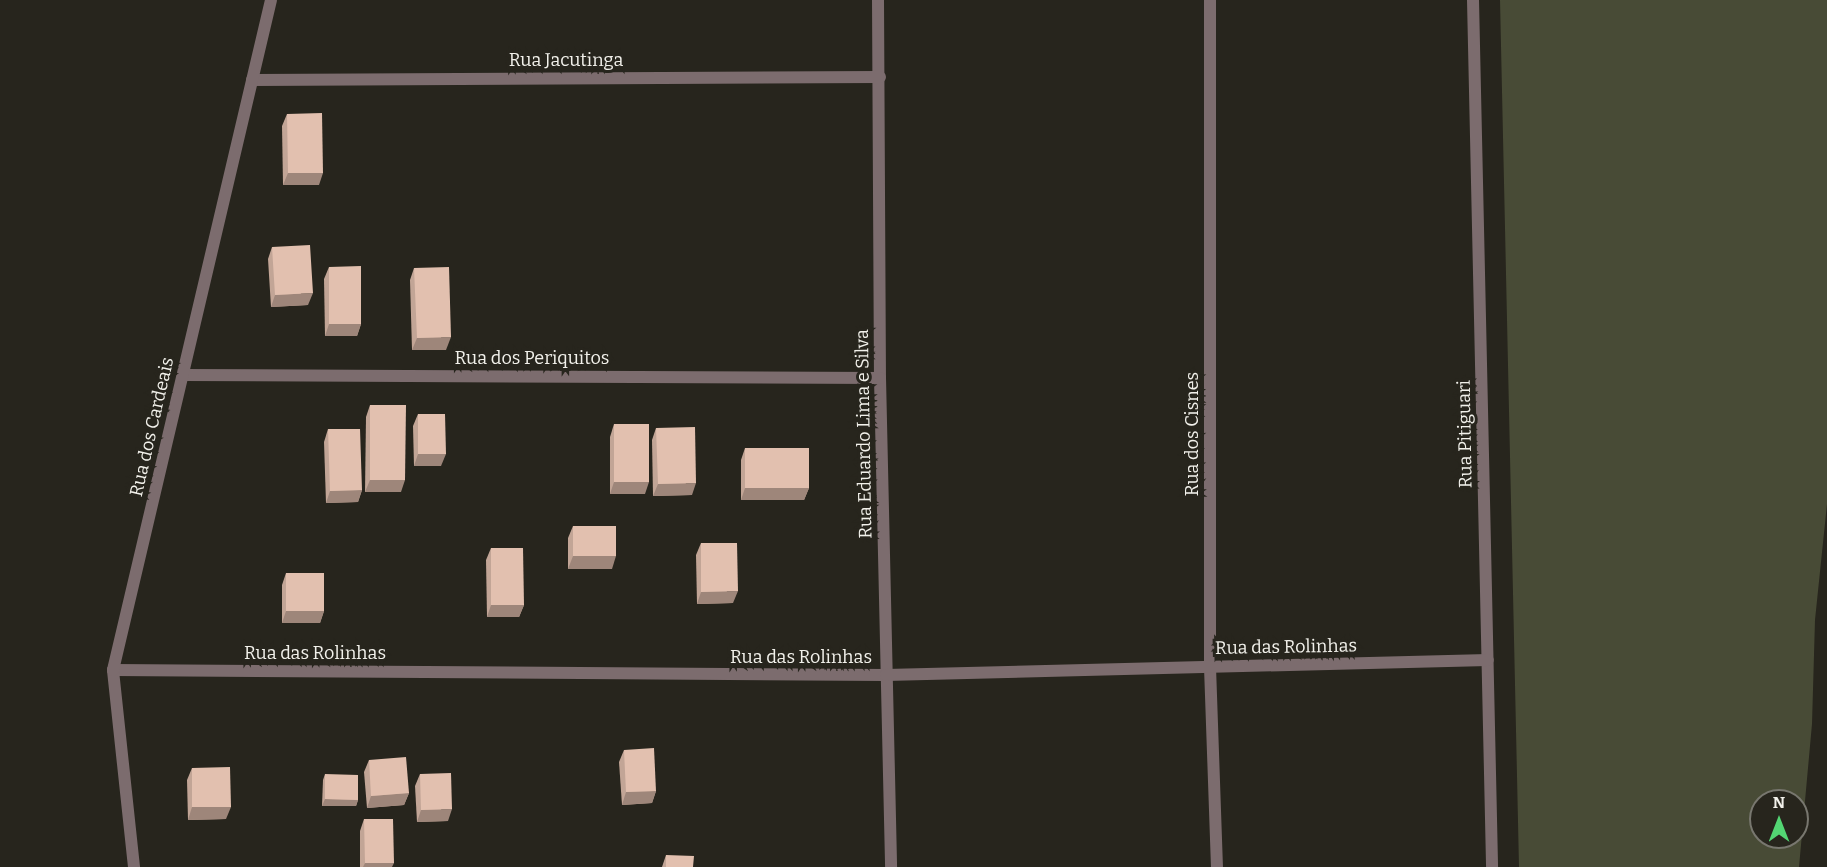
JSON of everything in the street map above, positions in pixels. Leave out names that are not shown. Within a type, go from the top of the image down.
[{"type":"street","name":"Rua dos Cardeais","points":[[134,867],[113,670],[271,0]]},
{"type":"street","name":"Rua Eduardo Lima e Silva","points":[[878,0],[880,378],[891,867]]},
{"type":"street","name":"Rua dos Cisnes","points":[[1210,0],[1210,667],[1217,867]]},
{"type":"street","name":"Rua Pitiguari","points":[[1473,0],[1492,867]]},
{"type":"street","name":"Rua Jacutinga","points":[[252,80],[880,77]]},
{"type":"street","name":"Rua dos Periquitos","points":[[183,375],[880,378]]},
{"type":"street","name":"Rua das Rolinhas","points":[[113,670],[886,675],[1488,660]]},
{"type":"green space","points":[[1500,0],[1827,0],[1827,504],[1815,620],[1812,724],[1806,789],[1749,789],[1749,849],[1801,849],[1799,867],[1519,867]]},
{"type":"building","points":[[322,113],[323,173],[288,173],[287,114]]},
{"type":"building","points":[[310,245],[313,293],[275,295],[272,247]]},
{"type":"building","points":[[361,266],[361,324],[329,324],[329,267]]},
{"type":"building","points":[[449,267],[451,337],[417,338],[414,268]]},
{"type":"building","points":[[370,405],[406,405],[405,480],[370,480]]},
{"type":"building","points":[[418,414],[445,414],[446,454],[418,454]]},
{"type":"building","points":[[614,424],[649,424],[649,482],[614,482]]},
{"type":"building","points":[[695,427],[696,483],[658,484],[656,428]]},
{"type":"building","points":[[328,429],[360,429],[362,490],[330,491]]},
{"type":"building","points":[[745,448],[809,448],[809,488],[745,488]]},
{"type":"building","points":[[573,526],[616,526],[616,556],[573,556]]},
{"type":"building","points":[[701,543],[737,543],[738,591],[701,592]]},
{"type":"building","points":[[491,548],[523,548],[524,605],[491,605]]},
{"type":"building","points":[[286,573],[324,573],[324,611],[286,611]]},
{"type":"building","points":[[654,748],[656,791],[626,792],[624,750]]},
{"type":"building","points":[[406,757],[409,793],[371,796],[369,760]]},
{"type":"building","points":[[230,767],[231,807],[192,807],[192,768]]},
{"type":"building","points":[[451,773],[452,809],[421,810],[420,774]]},
{"type":"building","points":[[325,774],[358,775],[358,800],[325,799]]},
{"type":"building","points":[[364,819],[393,819],[394,863],[365,863]]},
{"type":"building","points":[[666,855],[694,856],[693,867],[666,867]]}]
